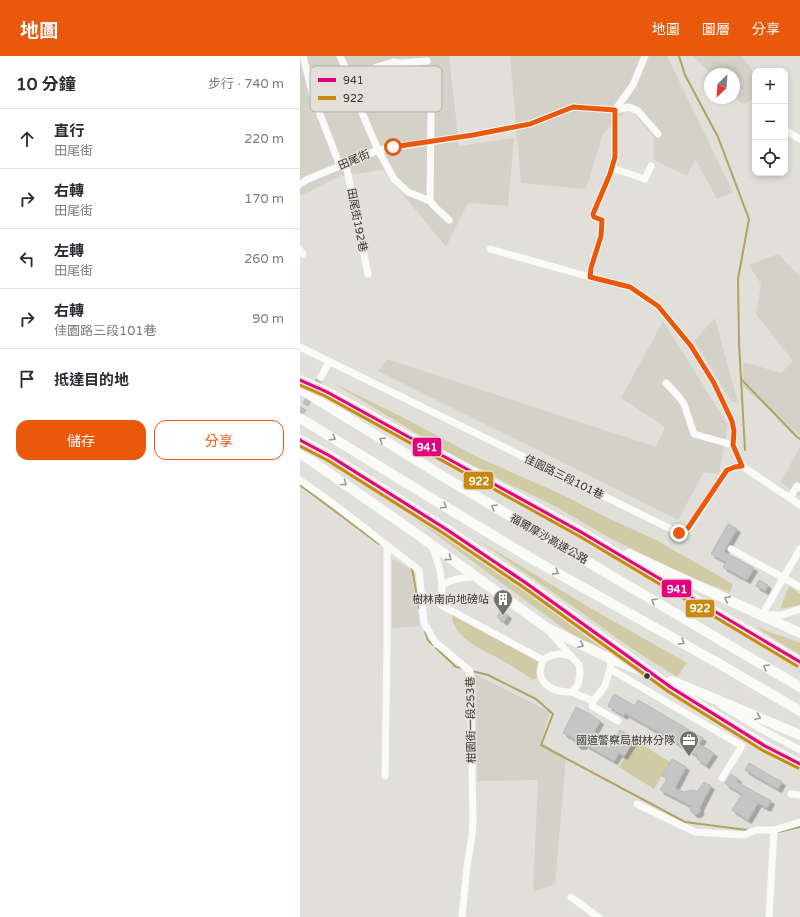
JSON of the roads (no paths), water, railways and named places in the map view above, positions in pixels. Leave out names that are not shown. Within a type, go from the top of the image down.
[{"type":"highway","points":[[300,380],[327,392],[581,532],[800,662]]},
{"type":"highway","name":"福爾摩沙高速公路","points":[[300,389],[444,477],[800,686]]},
{"type":"highway","points":[[300,418],[534,560],[718,663],[800,711]]},
{"type":"highway","points":[[300,440],[330,456],[446,529],[526,583],[672,688],[765,746],[800,764]]},
{"type":"highway","points":[[300,453],[354,489],[547,628],[611,664],[696,691],[800,735]]},
{"type":"highway","points":[[581,532],[800,633]]},
{"type":"street","name":"田尾街192巷","points":[[302,56],[310,85]]},
{"type":"street","points":[[340,56],[344,66]]},
{"type":"street","points":[[590,277],[591,268],[601,236],[602,220],[594,217],[593,214],[610,174],[615,157],[615,110],[633,85],[645,56]]},
{"type":"street","points":[[380,66],[399,60],[427,61]]},
{"type":"street","name":"田尾街","points":[[300,184],[378,150],[473,135],[530,124],[573,107],[615,110],[629,107],[638,110],[658,134]]},
{"type":"street","name":"田尾街192巷","points":[[320,112],[343,165],[368,274]]},
{"type":"street","points":[[362,112],[378,150],[394,179],[408,192],[430,201],[450,220]]},
{"type":"street","points":[[430,201],[431,114]]},
{"type":"street","points":[[788,132],[800,139]]},
{"type":"street","points":[[612,168],[645,179],[651,166]]},
{"type":"street","points":[[490,249],[630,287],[658,306],[691,346],[714,383],[732,421],[734,431],[733,445],[742,466],[800,504]]},
{"type":"street","name":"佳園路三段101巷","points":[[300,347],[679,533],[688,528],[727,470],[742,466]]},
{"type":"street","points":[[321,377],[330,362]]},
{"type":"street","points":[[666,383],[679,396],[684,404],[694,434],[733,445]]},
{"type":"street","name":"柑園街一段253巷","points":[[300,480],[332,502],[419,570],[424,624],[435,642],[470,671],[473,820],[462,917]]},
{"type":"street","points":[[790,498],[797,486],[800,488]]},
{"type":"street","points":[[432,545],[440,570],[442,585],[441,605],[543,660]]},
{"type":"street","points":[[385,776],[387,546]]},
{"type":"street","points":[[731,549],[800,587]]},
{"type":"street","points":[[762,615],[800,549]]},
{"type":"street","points":[[442,585],[458,578],[475,577]]},
{"type":"street","points":[[762,615],[782,615],[800,610]]},
{"type":"street","points":[[547,628],[579,665],[580,673],[578,685],[572,692]]},
{"type":"street","points":[[572,656],[560,653],[550,655],[543,660],[540,672],[544,682],[551,688],[562,692],[572,692],[593,701]]},
{"type":"street","points":[[618,721],[592,706],[593,701],[605,686],[611,664],[742,746],[722,778]]},
{"type":"street","points":[[696,691],[800,750]]},
{"type":"street","points":[[791,794],[800,795]]},
{"type":"street","points":[[637,804],[694,832],[744,835],[756,830],[774,830],[800,822]]},
{"type":"street","points":[[769,917],[774,830]]},
{"type":"street","points":[[571,897],[598,917]]},
{"type":"waterway","points":[[679,56],[685,75],[718,137],[749,219],[738,279],[739,343],[745,450]]},
{"type":"waterway","points":[[741,379],[800,439]]},
{"type":"waterway","points":[[300,485],[379,544]]},
{"type":"waterway","points":[[411,568],[419,608]]},
{"type":"waterway","points":[[425,632],[428,640],[433,645]]},
{"type":"waterway","points":[[436,648],[456,667],[462,668]]},
{"type":"waterway","points":[[472,671],[488,675],[536,699],[553,714],[541,745],[685,822],[747,830]]},
{"type":"waterway","points":[[778,832],[800,827]]},
{"type":"tunnel","points":[[300,414],[321,377]]},
{"type":"place","name":"樹林南向地磅站","points":[[503,616]]},
{"type":"place","name":"國道警察局樹林分隊","points":[[689,757]]}]
